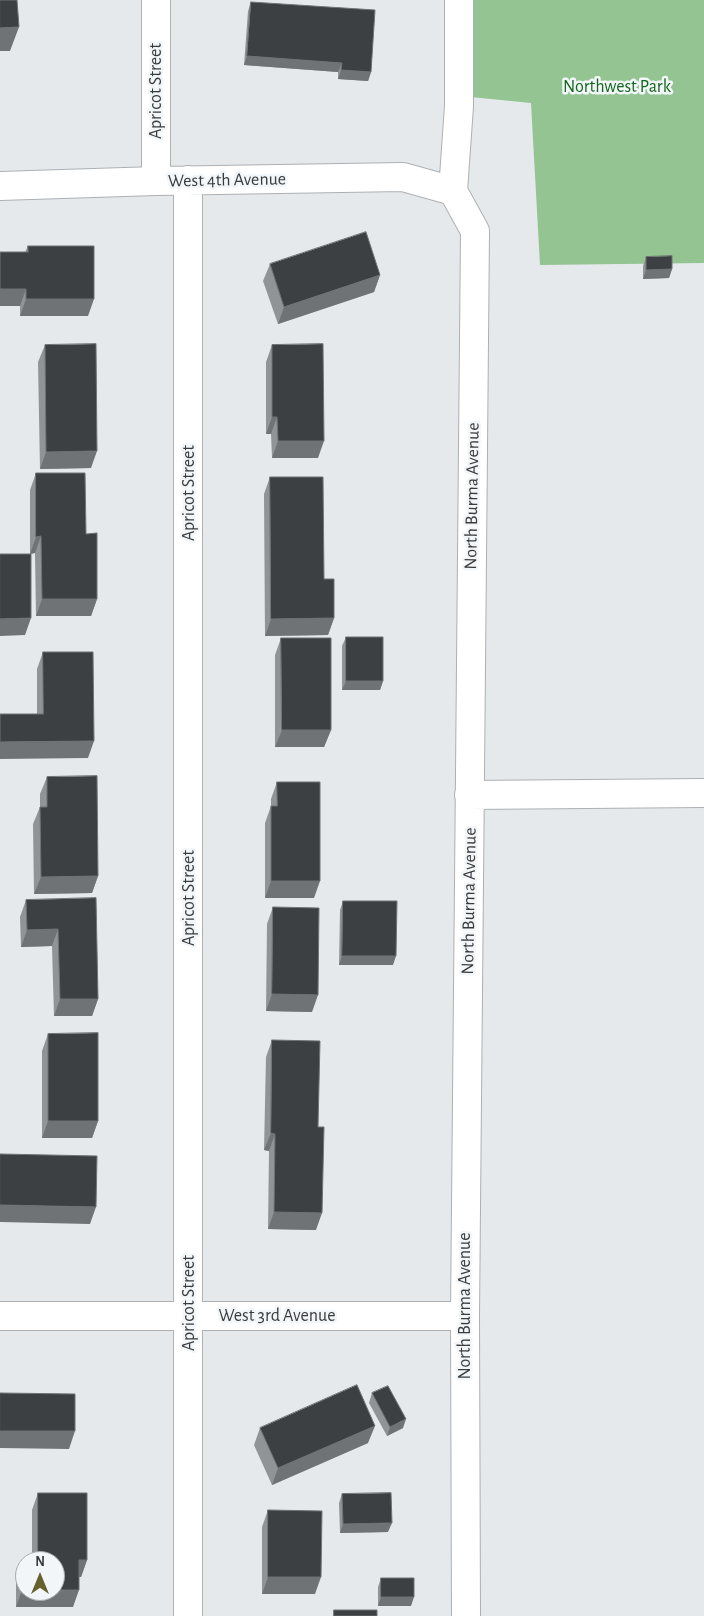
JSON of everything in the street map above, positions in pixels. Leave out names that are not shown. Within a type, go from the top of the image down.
[{"type":"street","name":"Apricot Street","points":[[156,0],[156,181]]},
{"type":"street","points":[[452,191],[459,106],[459,0]]},
{"type":"street","name":"West 4th Avenue","points":[[0,186],[403,176],[452,191]]},
{"type":"street","name":"Apricot Street","points":[[188,180],[188,1616]]},
{"type":"street","name":"North Burma Avenue","points":[[452,191],[474,231],[465,1316],[466,1616]]},
{"type":"street","points":[[470,795],[704,793]]},
{"type":"street","name":"West 3rd Avenue","points":[[0,1316],[465,1316]]},
{"type":"green space","name":"Northwest Park","points":[[472,0],[704,0],[704,263],[540,265],[531,103],[471,97]]},
{"type":"building","points":[[0,0],[17,0],[19,27],[0,28]]},
{"type":"building","points":[[251,2],[375,10],[371,72],[341,70],[342,63],[247,56]]},
{"type":"building","points":[[366,232],[380,275],[284,307],[270,264]]},
{"type":"building","points":[[28,246],[94,246],[94,299],[26,299],[26,289],[0,289],[0,252],[28,252]]},
{"type":"building","points":[[672,256],[672,269],[646,270],[646,257]]},
{"type":"building","points":[[96,344],[97,451],[46,452],[45,345]]},
{"type":"building","points":[[323,344],[324,441],[278,441],[277,417],[272,417],[272,345]]},
{"type":"building","points":[[36,473],[85,473],[86,534],[97,533],[97,599],[42,599],[41,536],[36,537]]},
{"type":"building","points":[[270,477],[323,477],[324,579],[334,579],[334,618],[271,619]]},
{"type":"building","points":[[0,554],[31,554],[31,618],[0,619]]},
{"type":"building","points":[[346,637],[383,637],[383,681],[346,681]]},
{"type":"building","points":[[281,638],[331,638],[331,730],[282,730]]},
{"type":"building","points":[[43,652],[93,652],[94,741],[0,742],[0,714],[43,714]]},
{"type":"building","points":[[97,776],[98,876],[41,877],[40,807],[47,807],[47,777]]},
{"type":"building","points":[[277,782],[320,782],[320,881],[271,881],[271,806],[277,806]]},
{"type":"building","points":[[96,898],[98,999],[60,999],[58,929],[27,930],[26,900]]},
{"type":"building","points":[[343,901],[397,901],[396,956],[342,956]]},
{"type":"building","points":[[273,907],[319,908],[318,995],[272,994]]},
{"type":"building","points":[[98,1033],[98,1121],[48,1121],[48,1034]]},
{"type":"building","points":[[272,1040],[320,1041],[318,1127],[324,1127],[322,1213],[274,1212],[275,1134],[271,1133]]},
{"type":"building","points":[[0,1154],[97,1156],[96,1207],[0,1205]]},
{"type":"building","points":[[357,1385],[375,1426],[278,1468],[260,1428]]},
{"type":"building","points":[[388,1386],[406,1419],[390,1427],[372,1393]]},
{"type":"building","points":[[0,1393],[75,1394],[75,1431],[0,1431]]},
{"type":"building","points":[[38,1493],[87,1493],[87,1560],[79,1560],[79,1590],[65,1590],[65,1551],[38,1551]]},
{"type":"building","points":[[391,1493],[392,1523],[343,1524],[342,1494]]},
{"type":"building","points":[[268,1510],[322,1511],[321,1577],[268,1577]]},
{"type":"building","points":[[381,1578],[414,1578],[414,1597],[381,1597]]},
{"type":"building","points":[[334,1610],[377,1610],[377,1616],[334,1616]]}]
